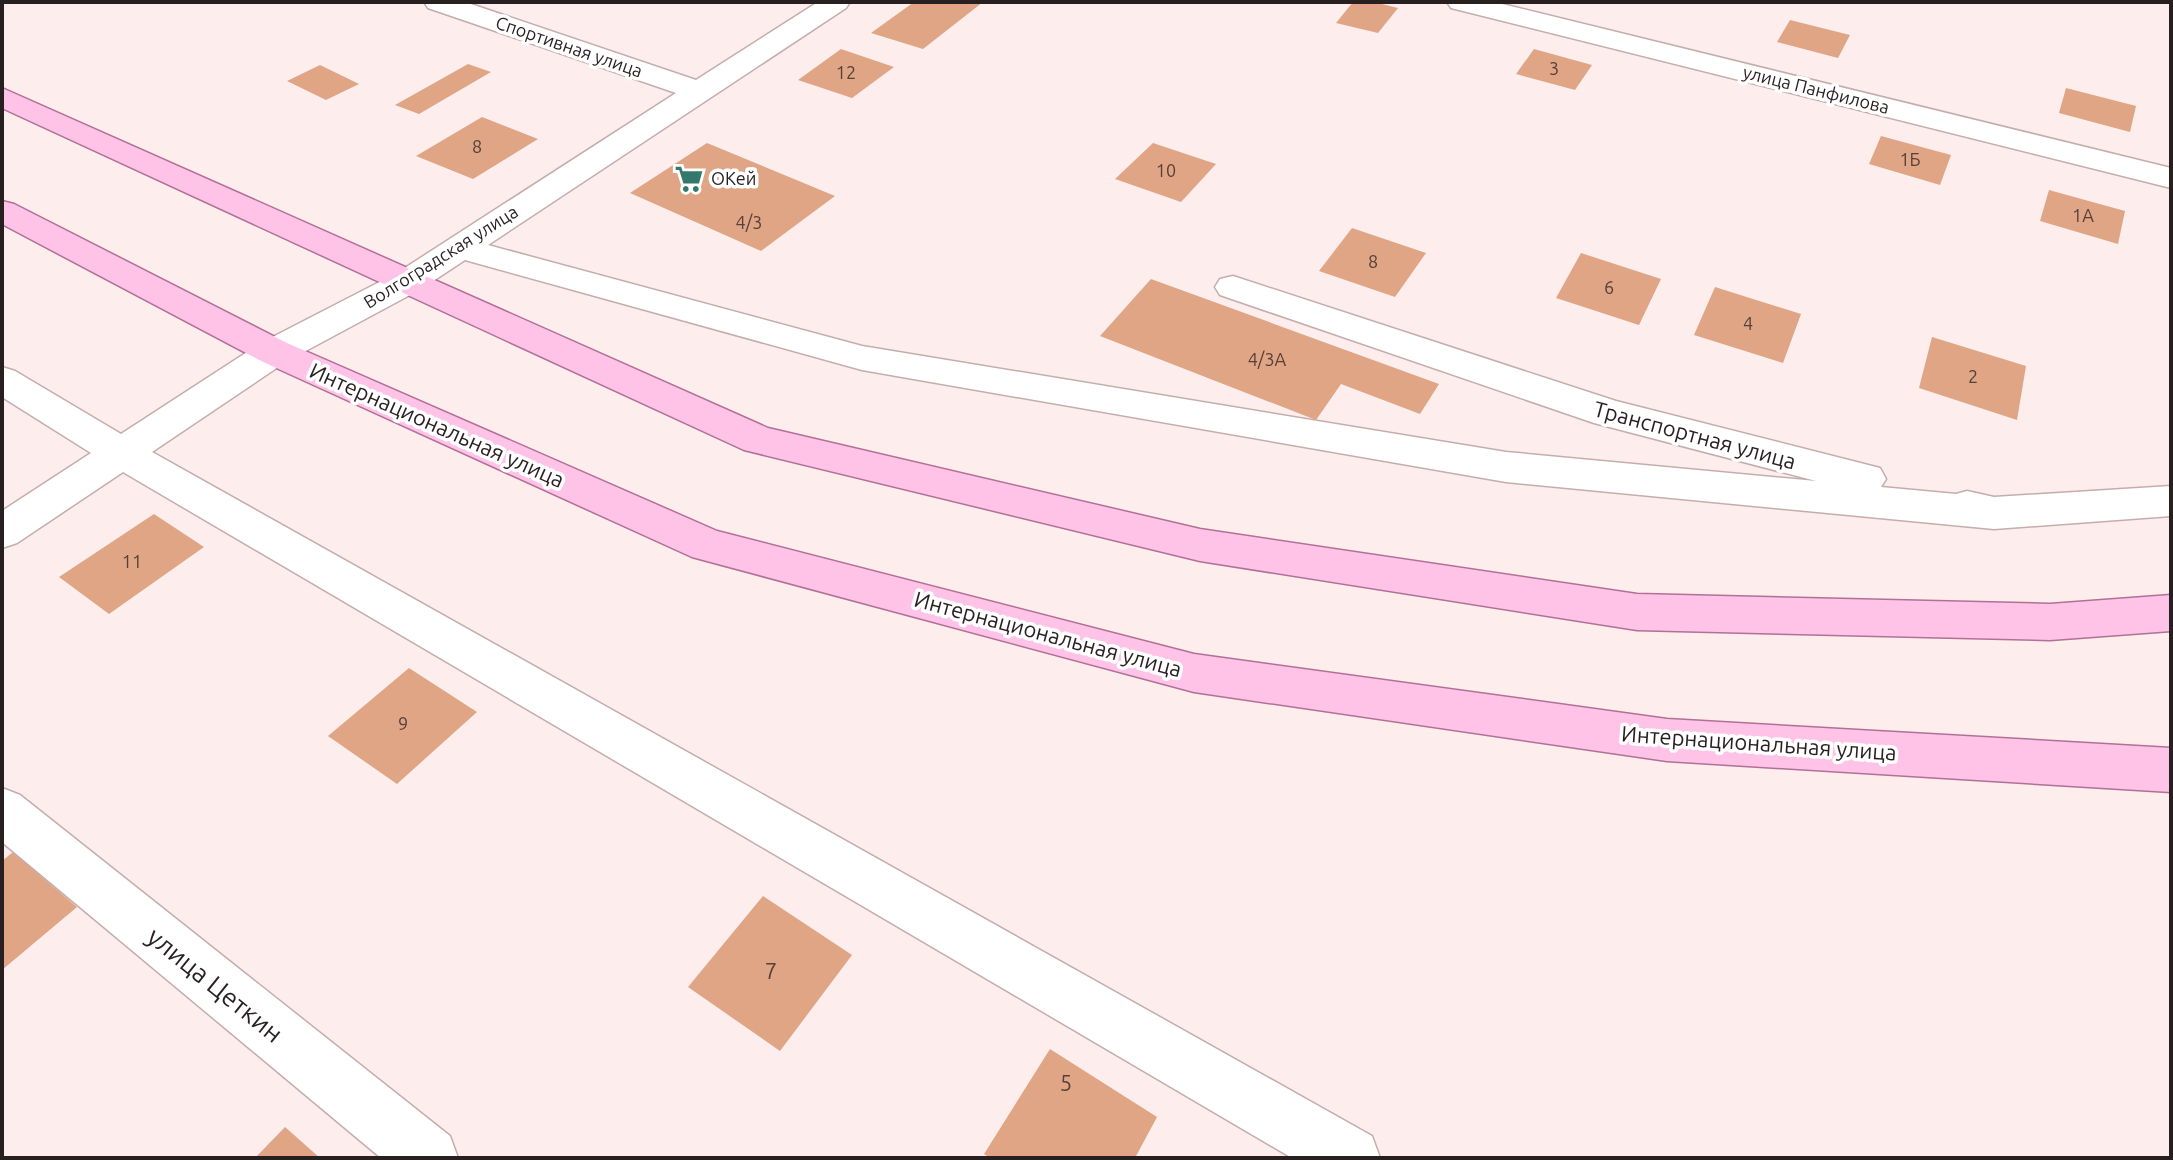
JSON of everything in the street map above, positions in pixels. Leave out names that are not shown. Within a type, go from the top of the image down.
[{"type":"main road","points":[[2,97],[758,440],[1200,545],[1637,612],[2050,622],[2171,613]]},
{"type":"main road","name":"Интернациональная улица","points":[[2,211],[274,352],[707,545],[1194,673],[1667,740],[2171,770]]},
{"type":"street","name":"Спортивная улица","points":[[438,2],[699,91]]},
{"type":"street","name":"Волгоградская улица","points":[[2,532],[274,352],[409,281],[461,248],[836,2]]},
{"type":"street","name":"улица Панфилова","points":[[1461,2],[2171,178]]},
{"type":"street","points":[[461,248],[862,358],[1506,467],[1994,513]]},
{"type":"street","name":"Транспортная улица","points":[[1233,287],[1608,413],[1994,513],[2171,501]]},
{"type":"street","points":[[2,380],[122,453],[1350,1158]]},
{"type":"street","name":"улица Цеткин","points":[[2,811],[428,1158]]},
{"type":"building","points":[[914,2],[983,2],[923,49],[871,33]]},
{"type":"building","points":[[1353,2],[1374,2],[1398,8],[1378,33],[1336,23]]},
{"type":"building","points":[[1790,20],[1850,35],[1838,58],[1777,42]]},
{"type":"building","points":[[841,49],[894,67],[852,98],[798,80]]},
{"type":"building","points":[[1534,49],[1592,65],[1575,90],[1516,74]]},
{"type":"building","points":[[468,64],[491,72],[419,114],[395,105]]},
{"type":"building","points":[[320,65],[359,84],[326,100],[287,81]]},
{"type":"building","points":[[2066,88],[2136,106],[2130,132],[2059,113]]},
{"type":"building","points":[[482,117],[538,139],[473,179],[416,156]]},
{"type":"building","points":[[1881,136],[1951,155],[1940,185],[1869,164]]},
{"type":"building","points":[[707,143],[835,196],[761,251],[630,193]]},
{"type":"building","points":[[1153,143],[1216,164],[1181,202],[1115,179]]},
{"type":"building","points":[[2049,190],[2125,211],[2118,244],[2040,221]]},
{"type":"building","points":[[1352,228],[1426,253],[1395,297],[1319,271]]},
{"type":"building","points":[[1581,253],[1661,279],[1639,325],[1556,298]]},
{"type":"building","points":[[1151,279],[1439,384],[1420,414],[1341,384],[1316,420],[1100,336]]},
{"type":"building","points":[[1715,287],[1801,314],[1783,363],[1694,335]]},
{"type":"building","points":[[1932,337],[2026,366],[2017,420],[1919,388]]},
{"type":"building","points":[[154,514],[204,547],[109,614],[59,577]]},
{"type":"building","points":[[409,668],[477,712],[397,784],[328,736]]},
{"type":"building","points":[[13,852],[77,907],[2,970],[2,861]]},
{"type":"building","points":[[763,896],[852,955],[780,1051],[688,987]]},
{"type":"building","points":[[1050,1049],[1157,1117],[1135,1158],[990,1158],[984,1154]]},
{"type":"building","points":[[285,1127],[320,1158],[255,1158]]},
{"type":"place","name":"ОКей","points":[[689,179]]}]
